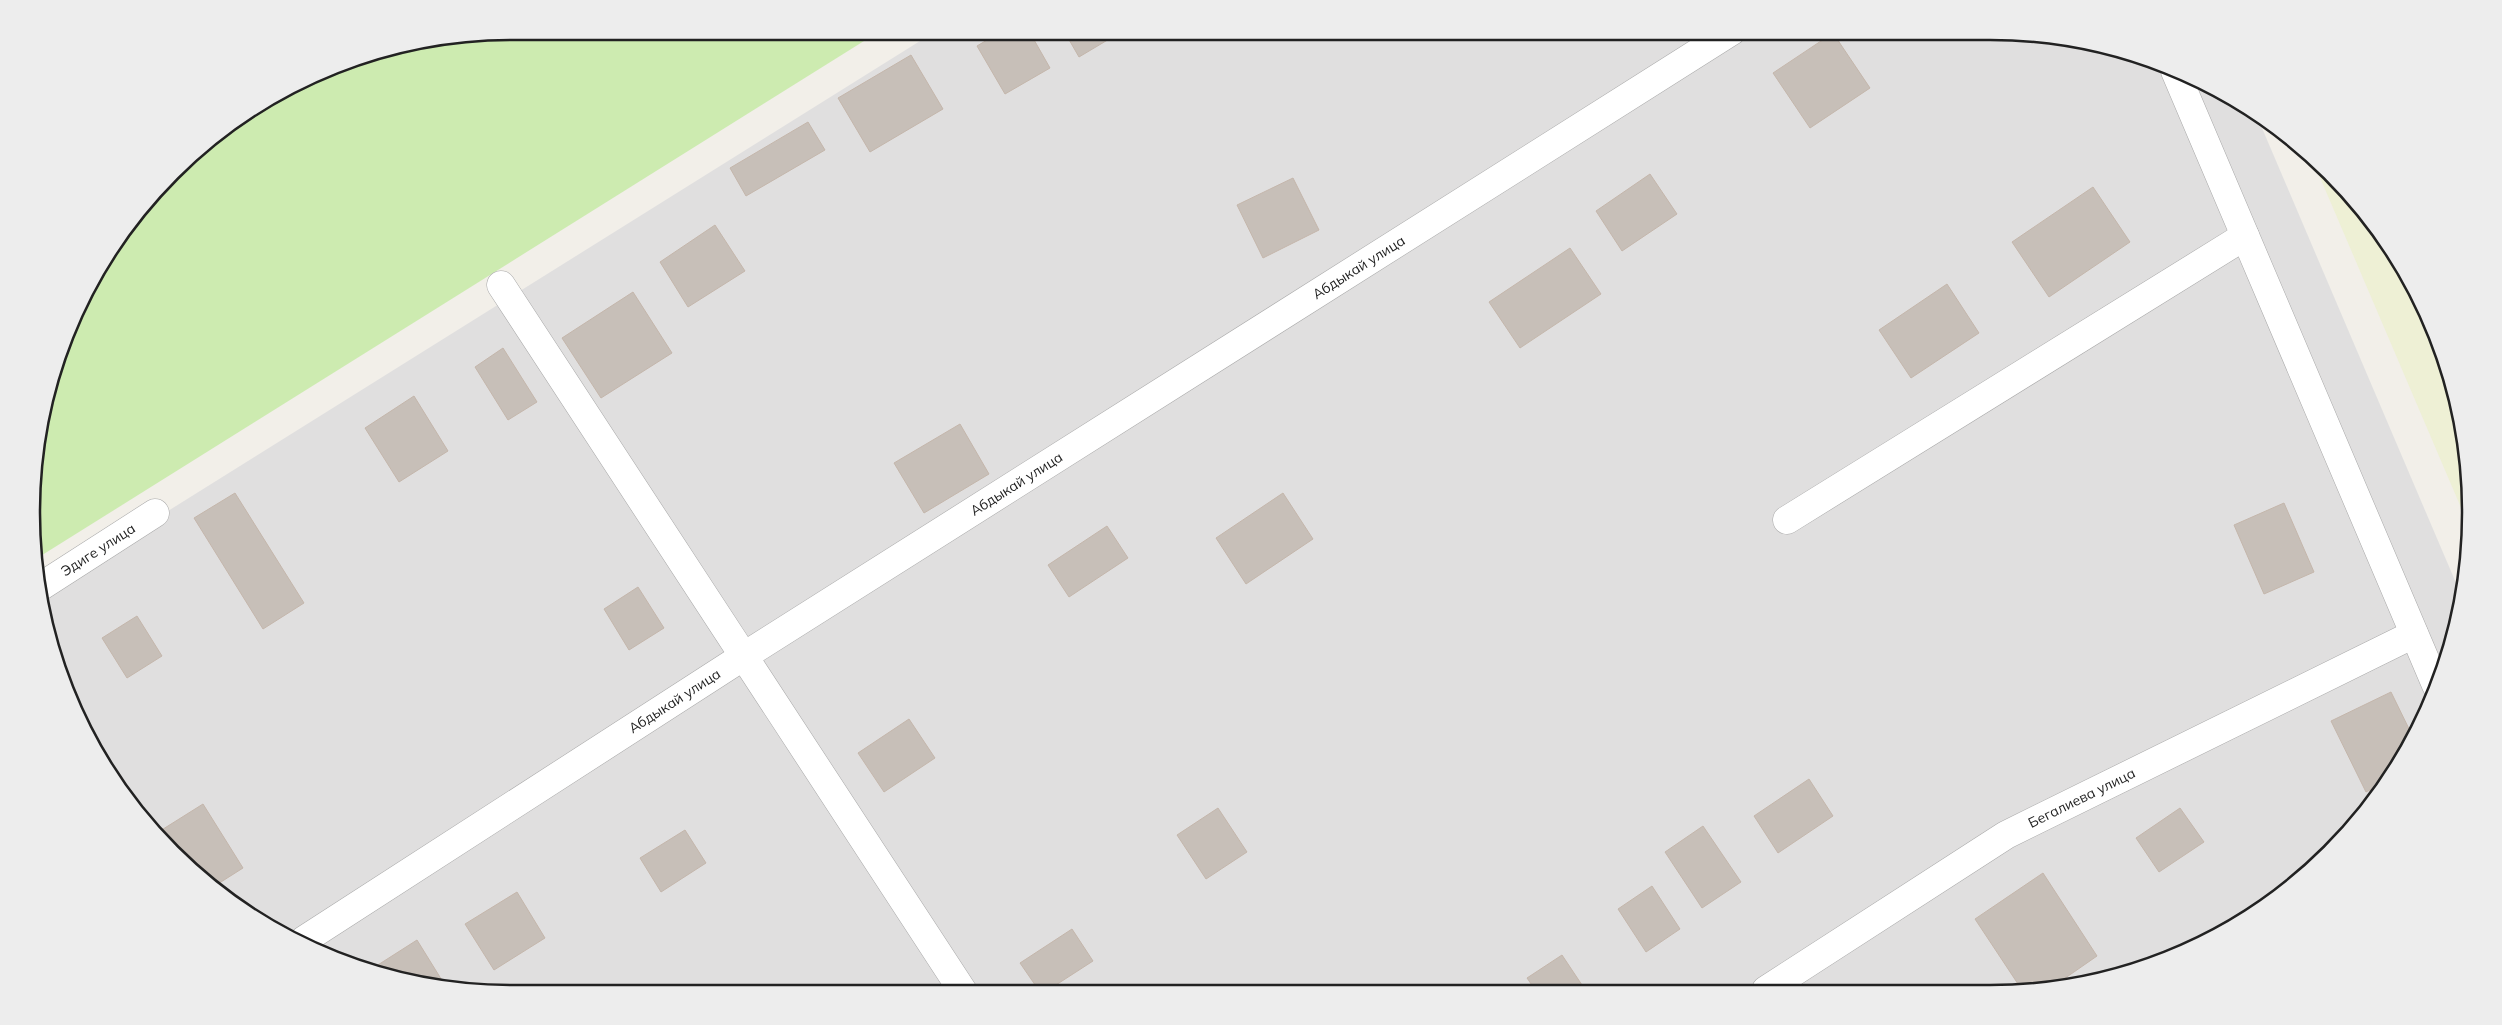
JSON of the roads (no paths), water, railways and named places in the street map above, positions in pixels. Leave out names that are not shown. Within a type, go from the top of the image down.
[{"type":"street","name":"Абдыкай улица","points":[[308,938],[744,656],[1718,40]]},
{"type":"street","points":[[2179,80],[2432,676]]},
{"type":"street","points":[[1787,520],[2245,236]]},
{"type":"street","points":[[501,285],[959,985]]},
{"type":"street","name":"Эдиге улица","points":[[46,583],[155,513]]},
{"type":"street","name":"Бегалиева улица","points":[[1774,985],[2006,835],[2414,634]]}]
